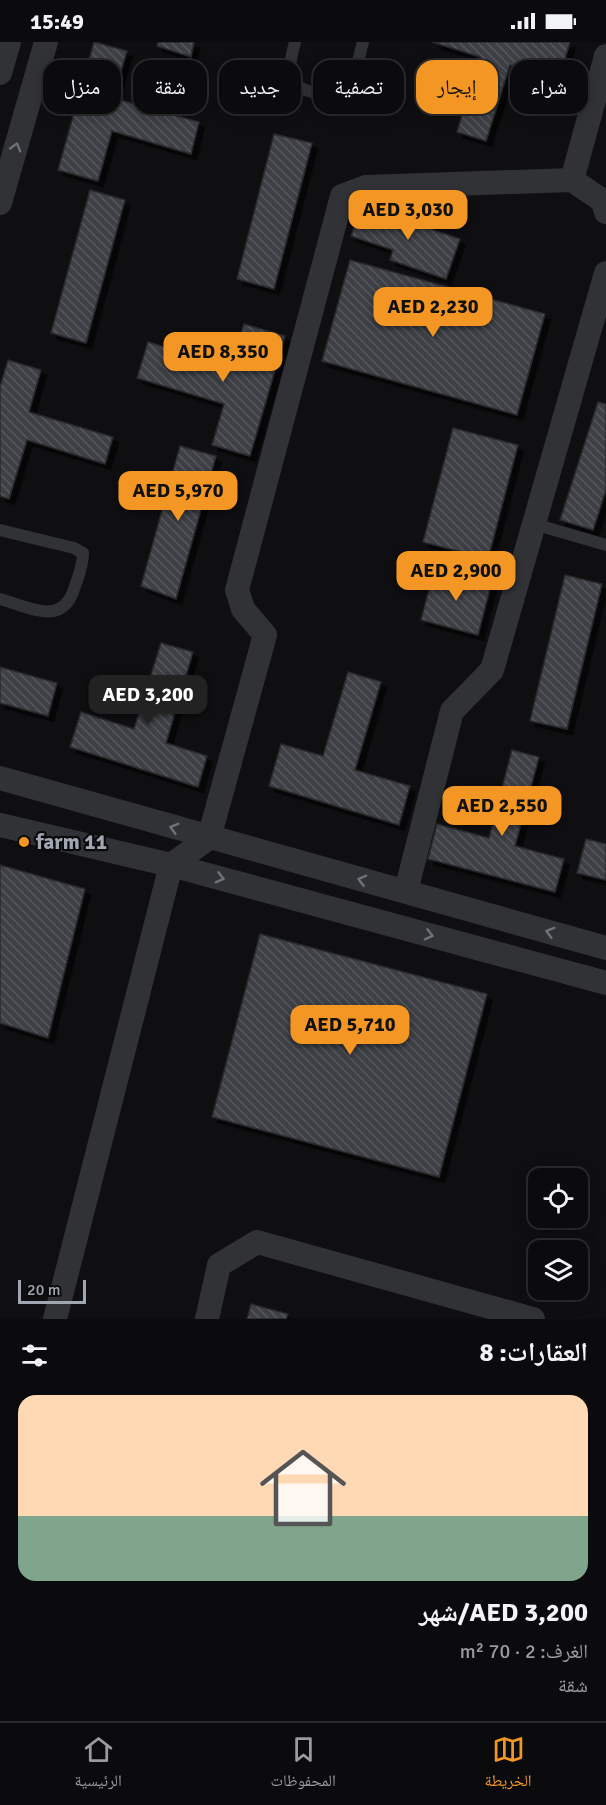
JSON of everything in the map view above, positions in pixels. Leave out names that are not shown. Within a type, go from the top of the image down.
[{"type":"street","points":[[0,73],[9,42]]},
{"type":"street","points":[[0,203],[46,42]]},
{"type":"street","points":[[572,180],[606,56]]},
{"type":"street","points":[[55,1319],[171,865],[209,838],[265,635],[243,609],[237,590],[342,196],[366,187],[572,180],[603,201],[606,212]]},
{"type":"street","points":[[406,891],[452,711],[492,670],[606,273]]},
{"type":"street","points":[[0,778],[606,948]]},
{"type":"street","points":[[0,825],[171,865],[606,983]]},
{"type":"street","points":[[207,1319],[219,1265],[258,1242],[533,1319]]},
{"type":"lane","points":[[295,42],[289,64],[289,78],[298,89],[334,97],[346,90],[351,82],[363,42]]},
{"type":"lane","points":[[534,524],[606,544]]},
{"type":"lane","points":[[0,530],[74,548],[83,553],[83,565],[69,604],[59,611],[47,611],[0,599]]},
{"type":"building","points":[[94,42],[127,51],[121,71],[121,60],[89,60]]},
{"type":"building","points":[[158,42],[194,42],[191,57],[157,46]]},
{"type":"building","points":[[432,42],[570,42],[565,60],[510,60],[498,103],[498,60],[479,60],[480,57]]},
{"type":"building","points":[[121,100],[133,104],[133,114],[170,114],[199,122],[191,154],[112,131],[98,181],[58,170],[74,114],[121,114]]},
{"type":"building","points":[[463,114],[495,114],[486,141],[457,132]]},
{"type":"building","points":[[274,134],[312,143],[274,289],[237,279]]},
{"type":"building","points":[[90,190],[125,200],[86,343],[51,333]]},
{"type":"building","points":[[362,205],[460,239],[446,279],[390,260],[393,250],[351,236]]},
{"type":"building","points":[[350,260],[545,314],[517,415],[322,361]]},
{"type":"building","points":[[244,324],[285,336],[250,456],[212,445],[224,404],[137,378],[148,342],[231,367]]},
{"type":"building","points":[[8,360],[41,370],[29,412],[113,437],[105,464],[27,440],[9,499],[0,496],[0,387]]},
{"type":"building","points":[[598,402],[606,404],[606,490],[593,530],[560,520]]},
{"type":"building","points":[[453,428],[518,445],[488,559],[423,542]]},
{"type":"building","points":[[180,446],[216,456],[176,599],[141,586]]},
{"type":"building","points":[[434,570],[491,585],[478,635],[421,620]]},
{"type":"building","points":[[565,575],[602,584],[567,729],[530,721]]},
{"type":"building","points":[[161,643],[193,652],[166,743],[207,756],[198,787],[70,747],[81,712],[134,729]]},
{"type":"building","points":[[0,667],[57,683],[48,716],[0,703]]},
{"type":"building","points":[[348,672],[381,682],[355,770],[410,786],[399,825],[269,786],[281,744],[323,756]]},
{"type":"building","points":[[512,750],[539,757],[515,846],[564,859],[555,892],[428,859],[437,824],[489,838]]},
{"type":"building","points":[[586,839],[606,844],[606,880],[577,873]]},
{"type":"building","points":[[0,865],[85,889],[48,1038],[0,1023]]},
{"type":"building","points":[[260,934],[487,994],[439,1177],[212,1117]]},
{"type":"building","points":[[251,1304],[288,1314],[286,1319],[247,1319]]},
{"type":"place","name":"farm 11","points":[[24,842]]}]
